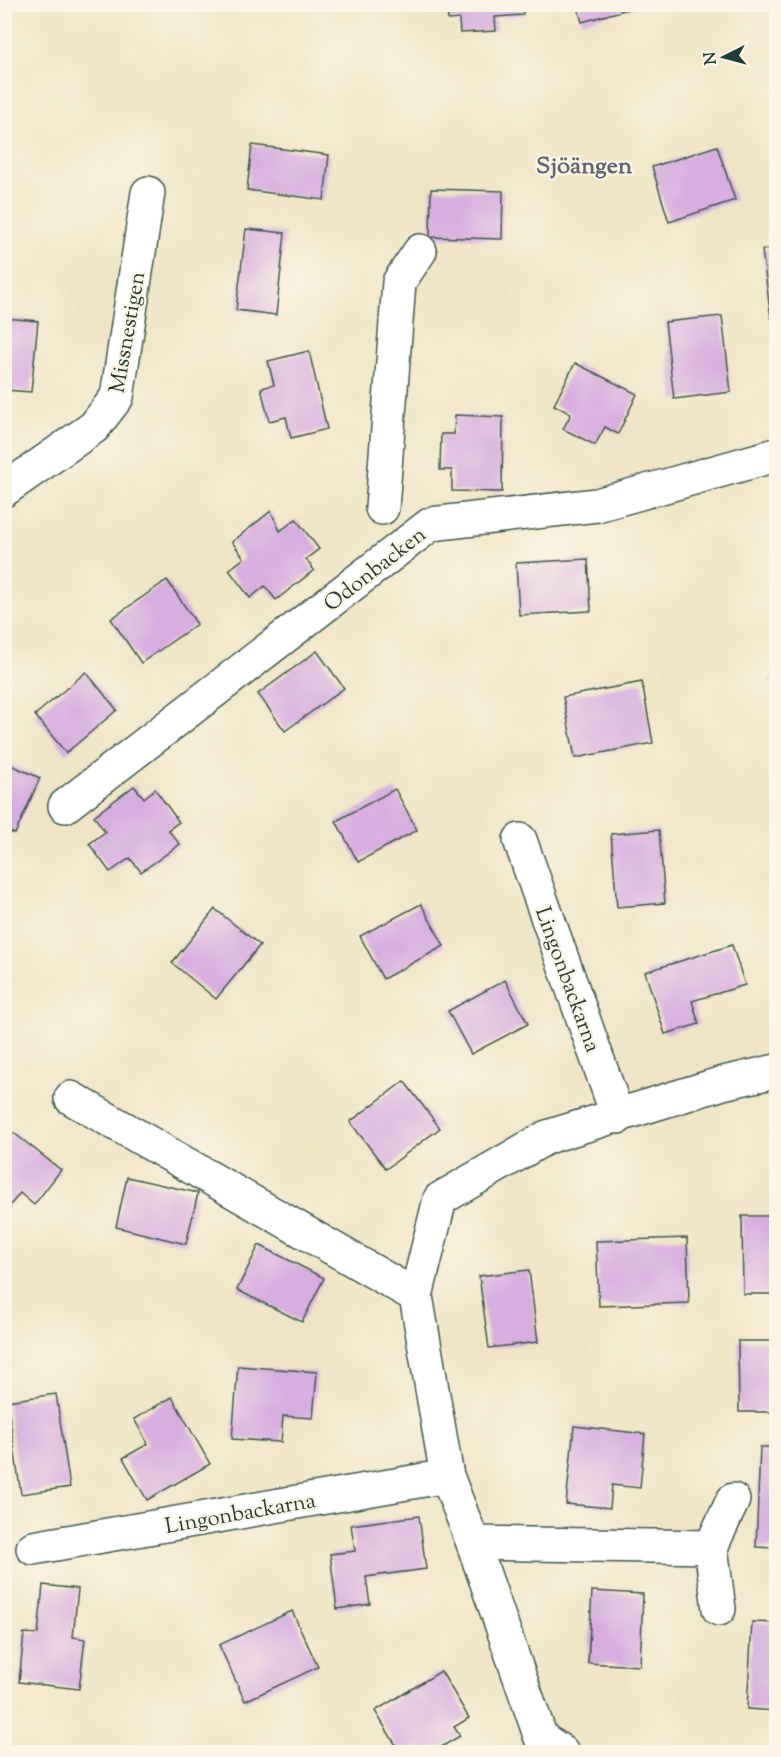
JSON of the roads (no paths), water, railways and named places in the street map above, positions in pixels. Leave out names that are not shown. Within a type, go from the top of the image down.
[{"type":"street","name":"Missnestigen","points":[[4,490],[94,427],[117,397],[148,193]]},
{"type":"street","points":[[382,508],[399,282],[420,251]]},
{"type":"street","name":"Odonbacken","points":[[65,806],[431,524],[597,505],[777,455]]},
{"type":"street","name":"Lingonbackarna","points":[[520,840],[618,1117]]},
{"type":"street","points":[[541,1748],[473,1543],[447,1476],[416,1296],[440,1199],[548,1137],[723,1083],[777,1071]]},
{"type":"street","points":[[71,1098],[416,1296]]},
{"type":"street","name":"Lingonbackarna","points":[[33,1548],[447,1476]]},
{"type":"street","points":[[719,1609],[711,1547],[733,1500]]},
{"type":"street","points":[[473,1543],[711,1547]]},
{"type":"district","name":"Sjöängen","points":[[584,165]]}]
